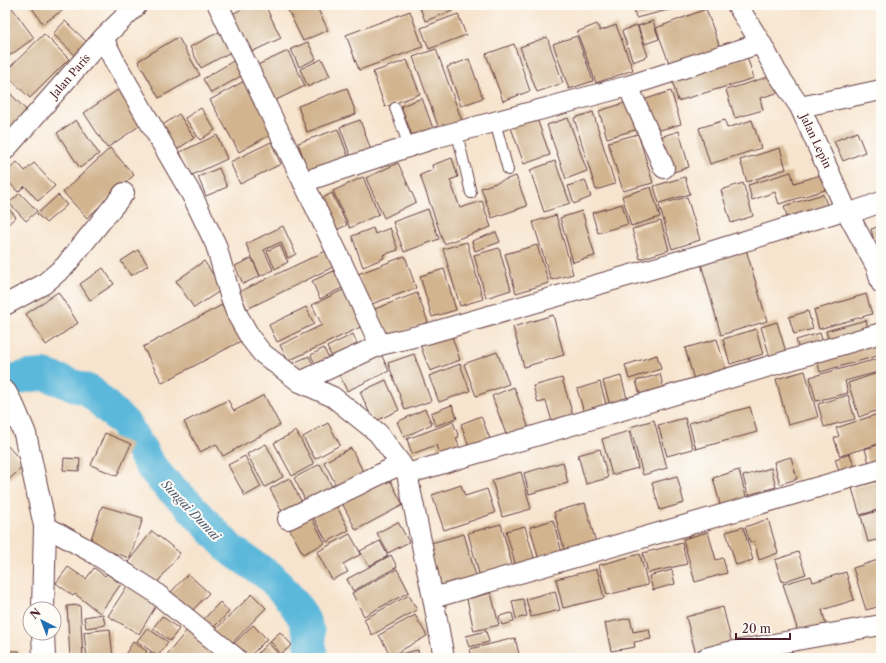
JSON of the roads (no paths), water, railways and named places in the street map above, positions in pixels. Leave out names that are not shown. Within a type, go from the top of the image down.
[{"type":"main road","points":[[10,400],[25,434],[45,526],[43,601]]},
{"type":"main road","points":[[43,641],[44,658]]},
{"type":"street","name":"Jalan Paris","points":[[5,150],[103,38],[137,5]]},
{"type":"street","points":[[218,5],[304,182],[380,345]]},
{"type":"street","name":"Jalan Lepin","points":[[737,5],[776,71],[800,107],[848,212],[880,273]]},
{"type":"street","points":[[103,38],[116,64],[196,204],[216,245],[230,295],[238,316],[251,339],[262,353],[300,382],[333,397],[378,433],[404,469],[434,598],[444,658]]},
{"type":"street","points":[[304,182],[409,146],[628,86],[761,44]]},
{"type":"street","points":[[628,86],[664,168]]},
{"type":"street","points":[[800,107],[881,90]]},
{"type":"street","points":[[5,305],[44,284],[64,266],[124,193]]},
{"type":"street","points":[[300,382],[380,345],[430,333],[881,202]]},
{"type":"street","points":[[288,518],[404,469],[881,333]]},
{"type":"street","points":[[434,598],[881,469]]},
{"type":"street","points":[[45,526],[92,552],[152,590],[236,658]]},
{"type":"street","points":[[706,658],[729,655],[881,625]]},
{"type":"lane","points":[[395,108],[409,146]]},
{"type":"lane","points":[[495,122],[508,170]]},
{"type":"lane","points":[[458,133],[471,193]]},
{"type":"waterway","name":"Sungai Dumai","points":[[5,385],[13,380],[28,376],[45,375],[90,391],[125,424],[149,464],[164,482],[188,504],[231,550],[271,577],[293,602],[303,617],[309,633],[312,658]]}]
